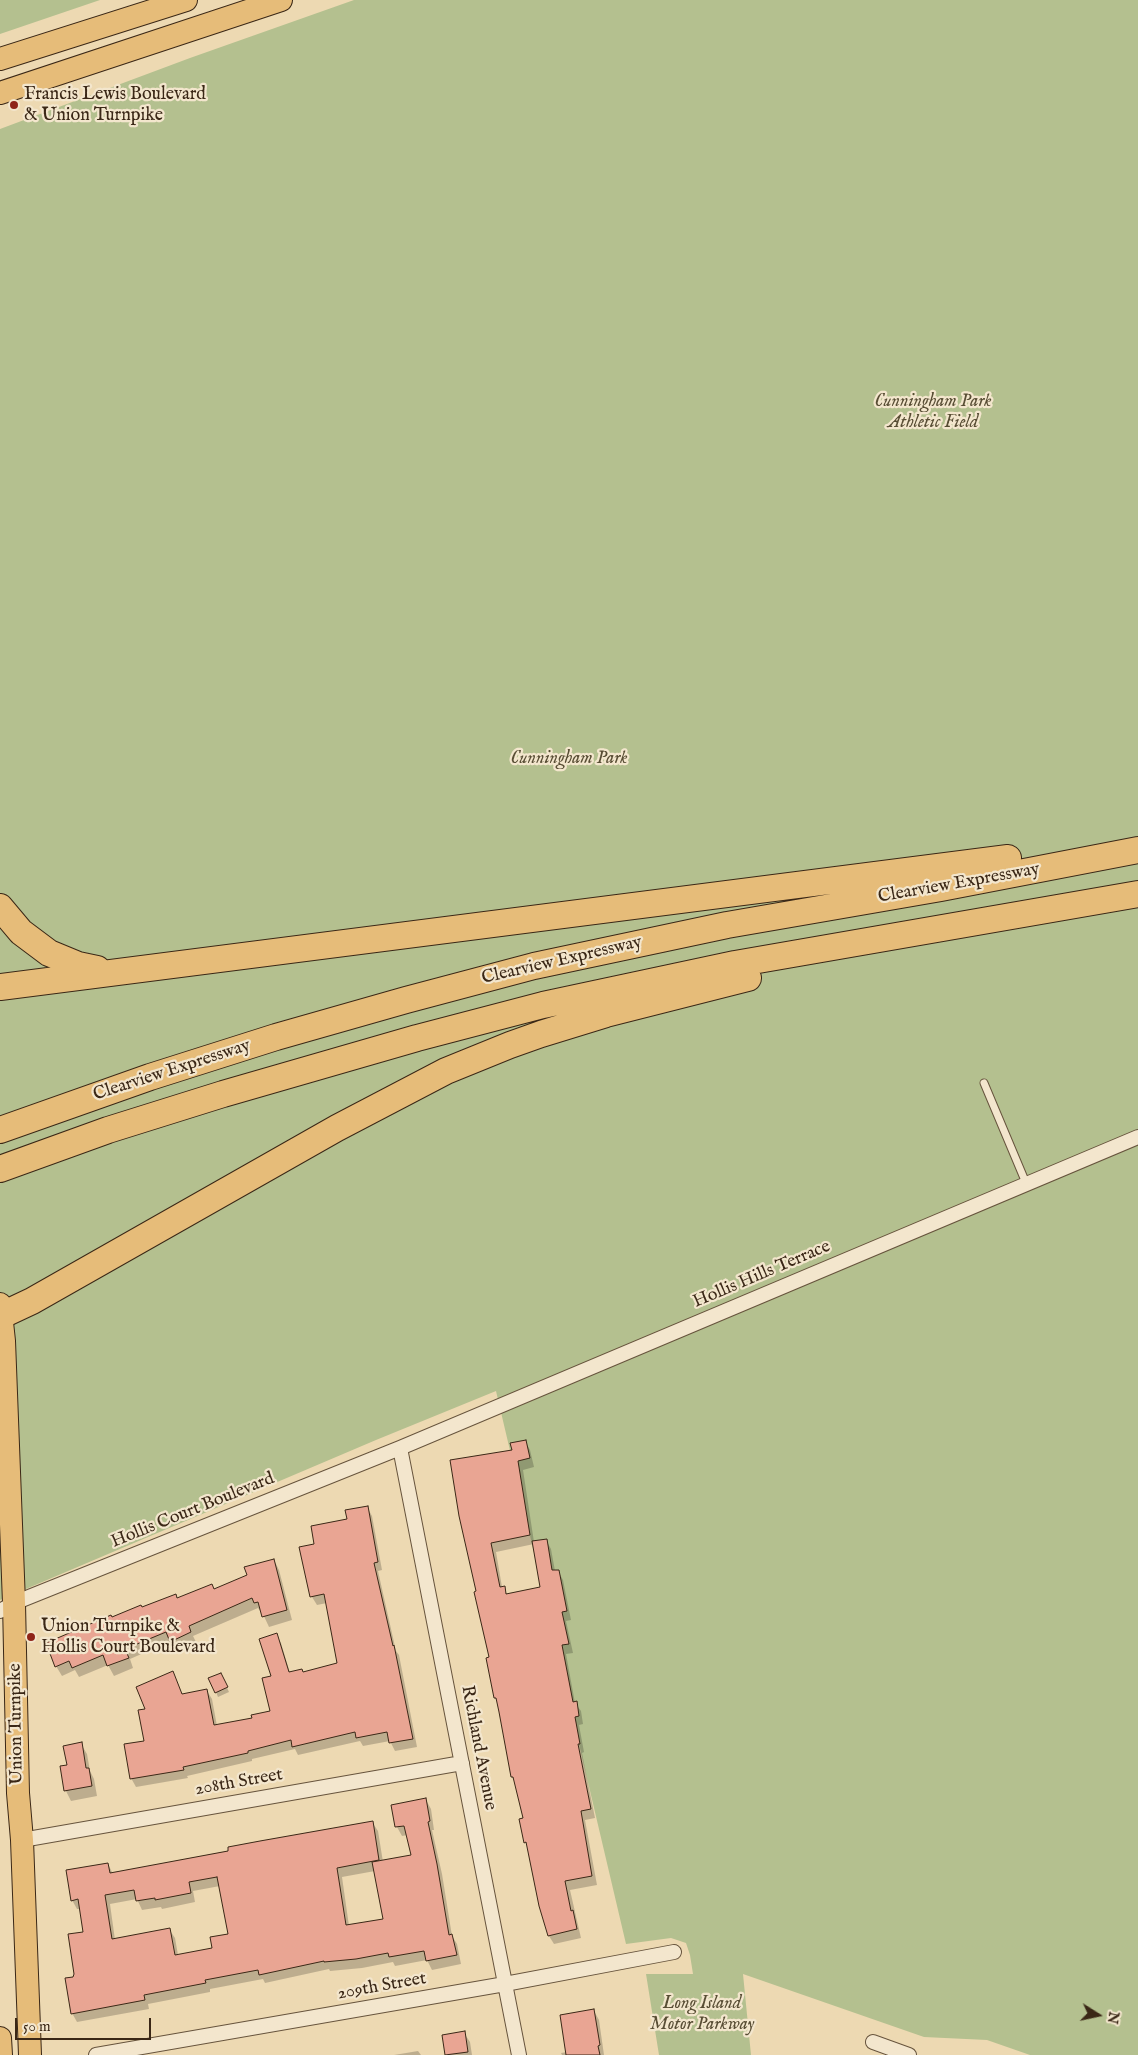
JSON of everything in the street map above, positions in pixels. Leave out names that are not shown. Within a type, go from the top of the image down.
[{"type":"highway","points":[[0,986],[1138,842]]},
{"type":"highway","name":"Clearview Expressway","points":[[0,1130],[150,1077],[276,1037],[534,966],[727,925],[941,888],[1138,850]]},
{"type":"highway","name":"Clearview Expressway","points":[[0,1169],[52,1149],[241,1088],[417,1038],[543,1005],[673,976],[1138,894]]},
{"type":"highway","points":[[0,908],[7,918],[35,944],[63,960],[92,968],[133,970]]},
{"type":"highway","points":[[0,1316],[32,1301],[362,1114],[413,1087],[479,1057],[541,1034],[606,1014],[949,926]]},
{"type":"main road","points":[[0,59],[186,0]]},
{"type":"main road","points":[[0,93],[280,0]]},
{"type":"main road","name":"Union Turnpike","points":[[0,1304],[4,1341],[7,1607],[22,1840],[30,2055]]},
{"type":"main road","points":[[0,2038],[1,2055]]},
{"type":"street","name":"Hollis Hills Terrace","points":[[400,1448],[1138,1137]]},
{"type":"street","name":"Hollis Court Boulevard","points":[[7,1607],[400,1448]]},
{"type":"street","name":"Richland Avenue","points":[[400,1448],[519,2055]]},
{"type":"street","name":"208th Street","points":[[22,1840],[462,1763]]},
{"type":"street","name":"209th Street","points":[[96,2055],[505,1984],[674,1952]]},
{"type":"street","points":[[873,2042],[909,2055]]},
{"type":"lane","points":[[984,1083],[1026,1183]]},
{"type":"green space","points":[[0,0],[100,0],[0,34]]},
{"type":"green space","name":"Cunningham Park","points":[[354,0],[1138,0],[1138,2055],[1030,2055],[987,2040],[924,2037],[743,1974],[751,2055],[659,2055],[646,1974],[693,1974],[690,1955],[686,1943],[671,1938],[626,1944],[496,1391],[0,1600],[0,129],[190,58]]},
{"type":"building","points":[[526,1440],[530,1458],[518,1461],[530,1535],[491,1543],[500,1587],[505,1586],[506,1594],[540,1587],[532,1541],[547,1539],[552,1570],[559,1570],[567,1611],[562,1612],[569,1644],[562,1645],[573,1702],[577,1701],[579,1716],[575,1717],[580,1744],[578,1744],[591,1809],[581,1811],[592,1876],[565,1881],[577,1929],[548,1936],[539,1906],[526,1842],[524,1843],[519,1819],[523,1818],[513,1777],[511,1777],[496,1698],[494,1698],[486,1658],[489,1657],[474,1592],[476,1591],[459,1516],[450,1460],[512,1450],[510,1443]]},
{"type":"building","points":[[368,1506],[378,1562],[374,1563],[394,1645],[413,1739],[389,1743],[387,1732],[356,1738],[355,1732],[292,1747],[291,1740],[248,1751],[248,1753],[183,1767],[184,1770],[130,1779],[124,1744],[144,1741],[138,1710],[145,1709],[136,1687],[173,1671],[182,1694],[207,1689],[214,1725],[252,1718],[251,1715],[270,1711],[262,1678],[271,1676],[259,1639],[277,1633],[289,1672],[302,1669],[303,1672],[337,1663],[324,1594],[310,1597],[299,1547],[314,1544],[311,1526],[347,1519],[345,1510]]},
{"type":"building","points":[[274,1559],[287,1610],[262,1617],[258,1602],[254,1603],[252,1598],[189,1626],[191,1632],[170,1642],[166,1632],[125,1649],[129,1658],[107,1666],[103,1655],[72,1668],[69,1661],[55,1667],[46,1643],[111,1615],[112,1617],[141,1605],[142,1607],[176,1594],[177,1598],[212,1584],[214,1589],[247,1575],[244,1567]]},
{"type":"building","points":[[221,1673],[228,1687],[215,1693],[208,1678]]},
{"type":"building","points":[[82,1742],[86,1768],[89,1768],[92,1786],[64,1791],[60,1766],[67,1765],[63,1746]]},
{"type":"building","points":[[426,1798],[430,1821],[428,1822],[449,1935],[452,1934],[457,1955],[426,1961],[424,1951],[389,1957],[388,1953],[356,1959],[324,1961],[259,1975],[258,1970],[205,1980],[206,1983],[144,1995],[145,2000],[71,2014],[65,1978],[73,1977],[74,1974],[68,1934],[83,1932],[78,1899],[71,1901],[66,1870],[108,1863],[110,1873],[228,1851],[228,1847],[373,1821],[379,1860],[337,1868],[346,1925],[383,1919],[372,1862],[411,1855],[404,1826],[395,1827],[391,1805]],"holes":[[[217,1877],[228,1934],[210,1937],[212,1948],[175,1955],[170,1928],[112,1939],[105,1895],[134,1890],[136,1901],[155,1898],[155,1900],[191,1893],[189,1882]]]},
{"type":"building","points":[[594,2009],[600,2055],[566,2055],[560,2015]]},
{"type":"building","points":[[465,2031],[468,2052],[445,2055],[442,2035]]},
{"type":"place","name":"Francis Lewis Boulevard & Union Turnpike","points":[[14,105]]},
{"type":"place","name":"Union Turnpike & Hollis Court Boulevard","points":[[31,1637]]},
{"type":"park label","name":"Cunningham Park Athletic Field","points":[[933,412]]},
{"type":"park label","name":"Long Island Motor Parkway","points":[[702,2014]]}]
